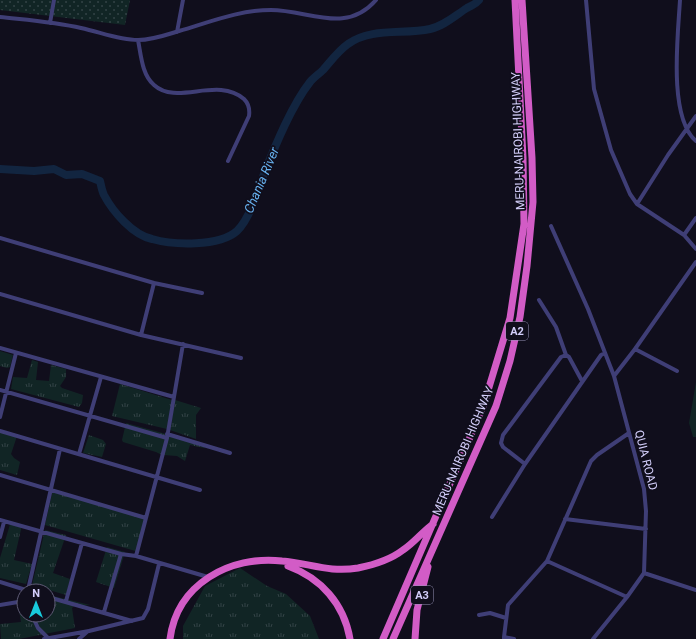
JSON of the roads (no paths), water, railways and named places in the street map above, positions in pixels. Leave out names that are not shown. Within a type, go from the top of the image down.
[{"type":"highway","name":"MERU-NAIROBI HIGHWAY","points":[[383,639],[483,407],[510,318],[519,267],[524,224],[523,158],[515,0]]},
{"type":"highway","name":"MERU-NAIROBI HIGHWAY","points":[[393,639],[496,406],[510,362],[520,317],[527,266],[533,202],[532,158],[522,0]]},
{"type":"highway","points":[[170,639],[175,617],[189,594],[208,577],[232,565],[265,560],[283,560],[314,568],[357,568],[379,563],[396,555],[434,523]]},
{"type":"highway","name":"A3","points":[[415,639],[418,610],[432,551]]},
{"type":"highway","points":[[265,560],[296,569],[323,586],[342,612],[350,639]]},
{"type":"street","points":[[50,23],[54,0]]},
{"type":"street","points":[[177,32],[182,0]]},
{"type":"street","points":[[0,18],[50,23],[138,40],[177,32],[246,12],[295,11],[326,19],[341,19],[356,16],[369,8],[376,0]]},
{"type":"street","points":[[586,0],[590,62],[598,109],[611,150],[630,194],[637,204],[684,235],[696,249]]},
{"type":"street","points":[[680,0],[677,90],[686,129],[696,141]]},
{"type":"street","points":[[138,40],[146,75],[154,86],[159,89],[177,92],[223,89],[238,94],[246,101],[250,108],[249,116],[228,160]]},
{"type":"street","points":[[637,204],[696,116]]},
{"type":"street","points":[[684,235],[696,218]]},
{"type":"street","name":"QUIA ROAD","points":[[551,226],[588,309],[614,376],[642,479],[646,511],[644,573]]},
{"type":"street","points":[[0,238],[154,283],[202,293]]},
{"type":"street","points":[[614,376],[635,349],[696,262]]},
{"type":"street","points":[[141,335],[154,283]]},
{"type":"street","points":[[0,294],[141,335],[241,358]]},
{"type":"street","points":[[539,300],[556,327],[566,355],[569,356],[582,381]]},
{"type":"street","points":[[136,556],[167,436],[183,344]]},
{"type":"street","points":[[0,348],[174,397]]},
{"type":"street","points":[[635,349],[677,371]]},
{"type":"street","points":[[0,417],[16,353]]},
{"type":"street","points":[[492,517],[525,464],[582,381],[601,355],[605,353]]},
{"type":"street","points":[[525,464],[503,447],[502,439],[561,356],[566,355]]},
{"type":"street","points":[[79,454],[101,377]]},
{"type":"street","points":[[0,390],[230,453]]},
{"type":"street","points":[[0,431],[200,490]]},
{"type":"street","points":[[514,639],[504,638],[508,605],[547,561],[591,461],[597,454],[629,433]]},
{"type":"street","points":[[31,583],[50,489],[60,449]]},
{"type":"street","points":[[0,475],[146,518]]},
{"type":"street","points":[[565,519],[646,529]]},
{"type":"street","points":[[0,537],[2,521],[121,554],[136,556],[159,564],[208,577]]},
{"type":"street","points":[[66,601],[82,543]]},
{"type":"street","points":[[104,612],[121,554]]},
{"type":"street","points":[[547,561],[627,597]]},
{"type":"street","points":[[36,623],[47,639],[134,621],[145,615],[159,564]]},
{"type":"street","points":[[593,639],[627,597],[644,573],[696,590]]},
{"type":"street","points":[[0,582],[16,587]]},
{"type":"street","points":[[56,599],[134,621]]},
{"type":"street","points":[[0,605],[16,602]]},
{"type":"street","points":[[479,615],[490,613],[506,618]]},
{"type":"street","points":[[79,639],[89,631]]},
{"type":"waterway","name":"Chania River","points":[[0,169],[34,171],[54,169],[66,175],[82,174],[100,181],[104,195],[118,215],[131,228],[145,237],[172,243],[196,243],[219,240],[229,236],[242,226],[254,203],[274,149],[303,91],[311,80],[323,70],[341,50],[348,44],[367,35],[388,32],[420,31],[435,28],[450,20],[479,0]]}]
